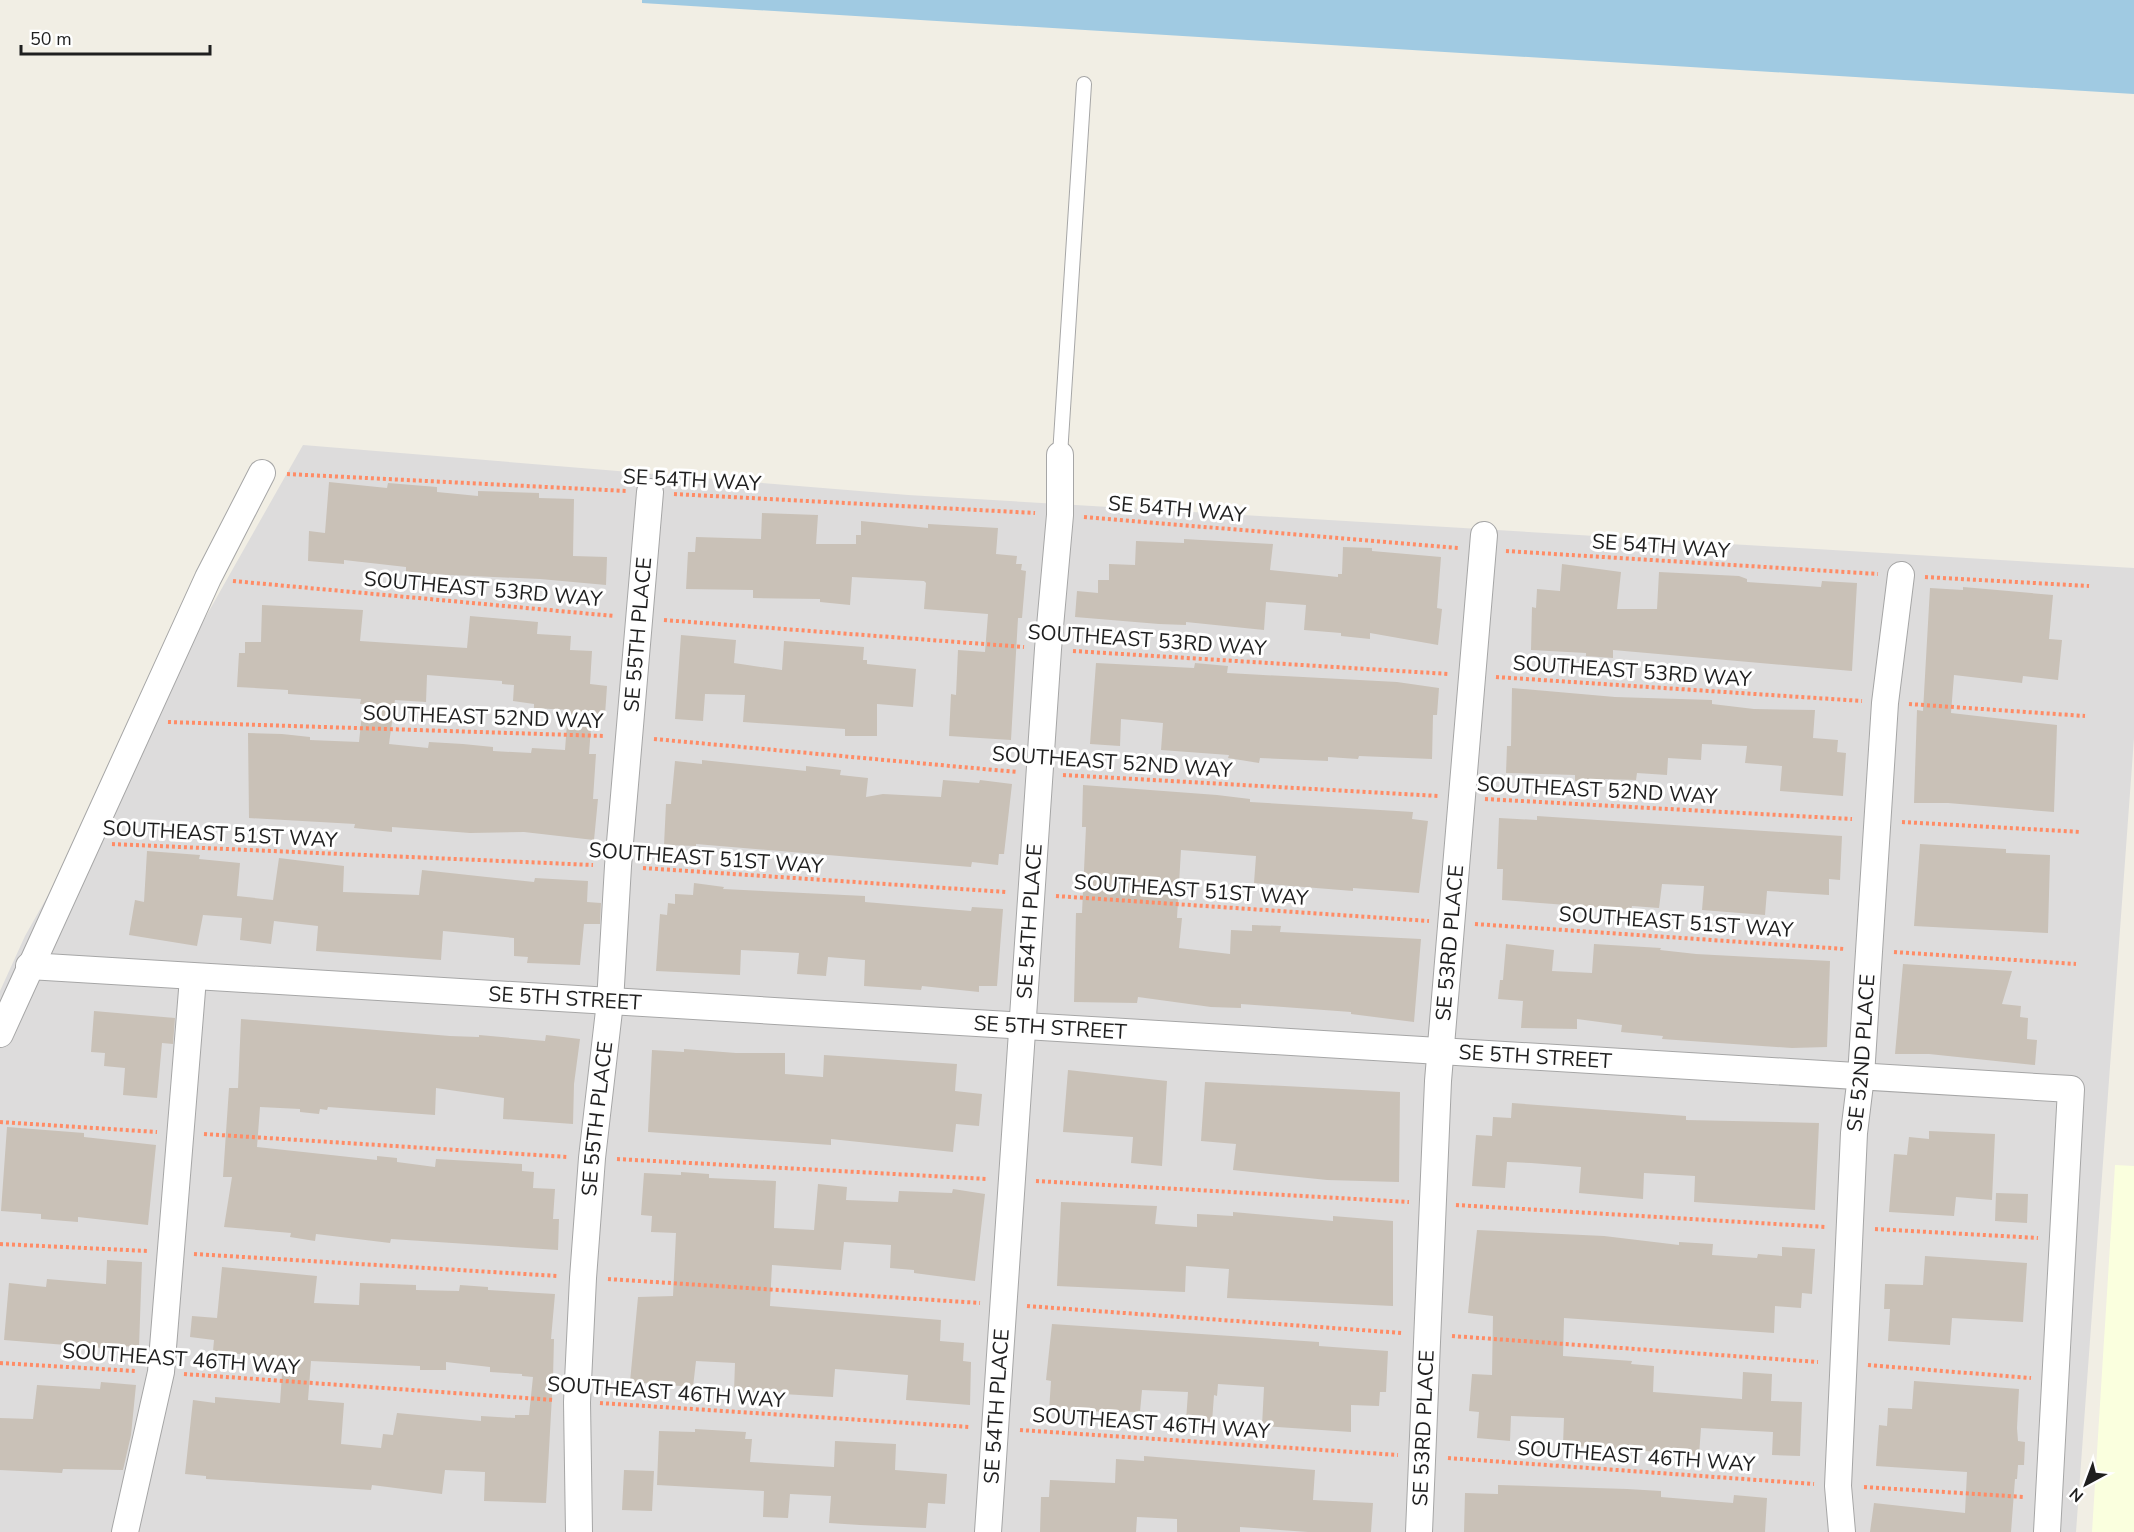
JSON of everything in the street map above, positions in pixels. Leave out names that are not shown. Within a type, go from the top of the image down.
[{"type":"street","name":"SE 54TH PLACE","points":[[988,1532],[1048,649],[1060,514],[1060,455]]},
{"type":"street","points":[[0,1034],[29,966],[208,578],[262,473]]},
{"type":"street","name":"SE 55TH PLACE","points":[[579,1532],[576,1402],[592,1158],[610,1002],[628,737],[641,618],[650,492]]},
{"type":"street","name":"SE 53RD PLACE","points":[[1419,1532],[1440,1052],[1470,676],[1484,542]]},
{"type":"street","name":"SE 52ND PLACE","points":[[1842,1532],[1838,1486],[1854,1133],[1861,1076],[1867,950],[1886,703],[1901,575]]},
{"type":"street","name":"SE 5TH STREET","points":[[29,966],[193,978],[2071,1089],[2049,1498]]},
{"type":"street","points":[[125,1532],[161,1372],[193,978]]},
{"type":"street","points":[[2047,1532],[2049,1498]]},
{"type":"lane","points":[[1060,455],[1084,84]]},
{"type":"path","name":"SE 54TH WAY","points":[[262,473],[1060,514],[1484,542],[1901,575],[2089,586]]},
{"type":"path","name":"SOUTHEAST 53RD WAY","points":[[208,578],[641,618],[1048,649],[2085,716]]},
{"type":"path","name":"SOUTHEAST 52ND WAY","points":[[142,721],[628,737],[1040,774],[2081,832]]},
{"type":"path","name":"SOUTHEAST 51ST WAY","points":[[87,843],[618,866],[2076,964]]},
{"type":"path","name":"SOUTHEAST 46TH WAY","points":[[0,1363],[1421,1456],[1838,1486],[2049,1498]]},
{"type":"shaded area","points":[[303,445],[908,495],[2134,568],[2134,738],[2076,1532],[0,1532],[0,991],[25,936]]},
{"type":"shaded area","points":[[2115,1165],[2134,1166],[2134,1532],[2092,1532]]},
{"type":"water","points":[[642,0],[2134,0],[2134,94],[642,3]]},
{"type":"building","points":[[329,482],[387,488],[388,483],[437,487],[437,492],[478,496],[478,491],[539,493],[539,498],[574,499],[573,556],[607,557],[606,585],[540,579],[406,573],[406,567],[344,560],[344,564],[308,561],[309,531],[325,533]]},
{"type":"building","points":[[762,513],[818,515],[816,544],[856,544],[856,535],[861,535],[861,521],[928,528],[928,524],[998,528],[996,554],[1017,556],[1016,564],[1022,564],[1021,570],[1026,571],[1022,618],[1018,618],[1011,740],[949,736],[951,694],[956,695],[958,650],[985,652],[988,614],[924,609],[926,583],[924,581],[852,577],[850,605],[820,602],[820,599],[753,598],[753,590],[686,589],[688,552],[695,552],[696,537],[761,539]]},
{"type":"building","points":[[1184,539],[1273,544],[1270,570],[1338,577],[1338,574],[1342,574],[1343,547],[1372,548],[1372,551],[1441,557],[1437,608],[1442,609],[1438,645],[1370,633],[1370,639],[1341,636],[1341,633],[1304,630],[1306,605],[1266,602],[1264,630],[1186,622],[1186,625],[1159,624],[1075,617],[1077,591],[1098,593],[1098,580],[1109,580],[1109,564],[1135,565],[1136,541],[1184,543]]},
{"type":"building","points":[[1562,564],[1621,572],[1617,609],[1657,609],[1659,572],[1739,576],[1747,579],[1747,582],[1821,587],[1822,581],[1857,583],[1852,671],[1613,650],[1613,658],[1586,656],[1586,653],[1531,650],[1532,607],[1536,608],[1537,589],[1560,591]]},
{"type":"building","points":[[1963,587],[2053,595],[2049,639],[2062,640],[2058,680],[2023,676],[2022,683],[1954,675],[1951,713],[2057,725],[2054,812],[1948,803],[1914,803],[1917,710],[1923,711],[1930,588],[1963,590]]},
{"type":"building","points":[[262,605],[363,610],[360,641],[467,648],[470,616],[538,622],[537,634],[571,636],[570,650],[592,651],[590,684],[607,686],[605,715],[592,714],[589,754],[596,754],[593,799],[598,799],[594,840],[524,832],[470,833],[392,827],[392,832],[354,828],[355,824],[249,818],[248,733],[310,737],[310,740],[359,742],[363,704],[360,704],[361,699],[288,694],[288,690],[237,687],[239,653],[245,653],[245,642],[261,642]],"holes":[[[427,675],[502,681],[502,684],[514,685],[513,701],[534,704],[534,708],[568,710],[565,750],[532,748],[531,753],[493,751],[493,747],[463,744],[429,742],[428,748],[389,744],[395,700],[426,702]]]},
{"type":"building","points":[[681,635],[736,640],[734,663],[782,670],[784,641],[864,647],[863,660],[867,660],[867,664],[916,669],[913,707],[877,704],[877,736],[845,736],[845,729],[743,722],[745,695],[705,694],[703,721],[675,719]]},
{"type":"building","points":[[1096,663],[1194,668],[1195,663],[1228,666],[1227,673],[1397,682],[1439,688],[1437,715],[1433,715],[1432,759],[1359,756],[1358,759],[1328,757],[1328,761],[1260,758],[1259,763],[1228,758],[1229,755],[1161,750],[1163,723],[1121,719],[1120,746],[1090,744]]},
{"type":"building","points":[[1512,688],[1615,697],[1712,700],[1712,704],[1754,709],[1815,710],[1813,738],[1838,740],[1837,752],[1846,753],[1843,796],[1780,791],[1782,766],[1745,763],[1747,746],[1702,744],[1701,760],[1668,758],[1667,775],[1637,773],[1636,780],[1605,779],[1604,783],[1575,781],[1575,775],[1506,773],[1507,746],[1511,746]]},
{"type":"building","points":[[702,760],[806,771],[806,766],[841,770],[840,775],[868,778],[866,797],[883,794],[941,797],[943,780],[979,783],[980,780],[1012,784],[1004,854],[999,854],[998,865],[972,862],[971,867],[696,844],[696,846],[664,845],[666,804],[671,804],[675,761],[702,764]]},
{"type":"building","points":[[1083,785],[1217,795],[1250,799],[1250,802],[1413,812],[1412,819],[1428,821],[1419,893],[1353,888],[1353,891],[1254,883],[1256,856],[1181,850],[1177,918],[1182,918],[1179,948],[1230,954],[1231,930],[1252,931],[1252,925],[1281,926],[1280,932],[1421,939],[1414,1022],[1351,1014],[1351,1012],[1241,1004],[1241,1008],[1211,1007],[1138,997],[1137,1003],[1074,1002],[1076,913],[1082,913],[1086,827],[1082,827]]},
{"type":"building","points":[[1537,816],[1842,836],[1840,880],[1829,879],[1829,895],[1767,891],[1765,915],[1702,910],[1704,886],[1662,884],[1659,908],[1632,906],[1631,910],[1502,900],[1503,869],[1497,869],[1499,818],[1537,820]]},
{"type":"building","points":[[1920,844],[2006,849],[2006,853],[2050,855],[2048,933],[1914,926]]},
{"type":"building","points":[[147,851],[200,855],[199,859],[240,863],[237,896],[273,900],[279,858],[344,866],[343,892],[419,895],[422,870],[534,882],[535,878],[588,881],[587,902],[601,903],[600,924],[584,924],[580,965],[527,963],[528,957],[514,956],[514,938],[443,931],[441,960],[316,951],[318,926],[274,921],[271,944],[240,940],[242,918],[203,915],[197,946],[129,935],[135,900],[144,902]]},
{"type":"building","points":[[694,883],[724,887],[723,889],[865,896],[865,902],[971,911],[972,907],[1003,909],[997,986],[979,986],[979,992],[922,986],[921,990],[864,986],[865,960],[828,957],[826,976],[797,974],[799,953],[741,950],[740,975],[656,971],[660,914],[667,915],[668,903],[675,904],[675,894],[693,895]]},
{"type":"building","points":[[1506,944],[1554,950],[1552,971],[1592,973],[1594,944],[1661,948],[1660,950],[1696,954],[1830,961],[1827,1047],[1792,1048],[1662,1039],[1663,1036],[1621,1032],[1622,1025],[1577,1019],[1577,1029],[1521,1028],[1523,1001],[1498,999],[1500,980],[1503,980]]},
{"type":"building","points":[[1903,964],[2012,971],[2002,1004],[2021,1006],[2020,1017],[2028,1018],[2027,1039],[2037,1040],[2035,1065],[1929,1054],[1895,1054]]},
{"type":"building","points":[[94,1011],[175,1018],[173,1044],[162,1043],[157,1098],[123,1095],[125,1068],[104,1066],[105,1053],[91,1052]]},
{"type":"building","points":[[241,1019],[450,1036],[479,1037],[479,1035],[545,1041],[546,1035],[580,1039],[574,1084],[573,1124],[503,1119],[504,1098],[436,1088],[435,1115],[328,1107],[327,1110],[320,1109],[319,1114],[300,1112],[300,1109],[260,1107],[257,1147],[377,1160],[377,1156],[397,1158],[397,1162],[435,1167],[436,1159],[522,1164],[522,1171],[534,1172],[533,1188],[555,1189],[553,1219],[559,1219],[558,1250],[391,1239],[390,1243],[316,1234],[315,1241],[290,1237],[291,1233],[224,1227],[232,1177],[223,1177],[229,1088],[238,1088]]},
{"type":"building","points":[[684,1049],[736,1053],[785,1053],[785,1074],[823,1077],[824,1055],[957,1064],[955,1091],[982,1094],[979,1126],[956,1124],[953,1152],[831,1139],[831,1145],[648,1132],[652,1050],[684,1052]]},
{"type":"building","points":[[1068,1070],[1167,1081],[1162,1166],[1131,1163],[1133,1137],[1063,1132]]},
{"type":"building","points":[[1205,1082],[1400,1092],[1399,1182],[1327,1180],[1233,1170],[1236,1144],[1201,1141]]},
{"type":"building","points":[[1512,1103],[1686,1116],[1686,1120],[1819,1123],[1815,1210],[1694,1202],[1695,1176],[1644,1173],[1643,1199],[1579,1193],[1581,1167],[1531,1163],[1507,1162],[1505,1188],[1472,1186],[1476,1135],[1492,1136],[1493,1117],[1511,1118]]},
{"type":"building","points":[[7,1127],[84,1133],[84,1137],[156,1145],[148,1225],[78,1217],[78,1222],[41,1219],[41,1214],[1,1211]]},
{"type":"building","points":[[1929,1131],[1995,1134],[1992,1200],[1956,1197],[1954,1216],[1889,1212],[1894,1154],[1907,1155],[1909,1137],[1929,1139]]},
{"type":"building","points":[[681,1172],[709,1174],[709,1178],[776,1181],[774,1228],[814,1230],[818,1184],[847,1187],[846,1200],[898,1202],[899,1191],[952,1193],[953,1189],[985,1194],[975,1281],[890,1268],[891,1245],[844,1242],[841,1270],[772,1265],[770,1306],[941,1320],[940,1341],[964,1343],[963,1361],[971,1362],[970,1405],[906,1400],[908,1375],[835,1369],[833,1397],[734,1391],[735,1363],[696,1361],[693,1387],[630,1382],[638,1297],[673,1296],[676,1233],[651,1232],[652,1216],[641,1215],[644,1173],[681,1175]]},
{"type":"building","points":[[1996,1193],[2028,1194],[2027,1223],[1995,1221]]},
{"type":"building","points":[[1061,1202],[1157,1206],[1155,1224],[1197,1227],[1197,1214],[1233,1216],[1233,1212],[1333,1221],[1333,1216],[1393,1221],[1393,1306],[1227,1298],[1229,1269],[1186,1266],[1185,1292],[1057,1286]]},
{"type":"building","points":[[1477,1230],[1604,1236],[1679,1245],[1679,1242],[1713,1244],[1712,1255],[1757,1258],[1758,1254],[1782,1256],[1782,1247],[1815,1249],[1812,1294],[1802,1293],[1801,1308],[1775,1306],[1774,1333],[1564,1318],[1563,1356],[1632,1361],[1631,1364],[1654,1366],[1653,1392],[1742,1399],[1743,1372],[1772,1374],[1771,1401],[1802,1402],[1800,1456],[1772,1455],[1773,1432],[1701,1428],[1699,1455],[1563,1445],[1564,1418],[1511,1416],[1510,1441],[1477,1438],[1479,1412],[1469,1411],[1472,1374],[1492,1375],[1493,1316],[1468,1313]]},
{"type":"building","points":[[1925,1256],[2027,1263],[2023,1322],[1952,1318],[1950,1345],[1888,1341],[1890,1309],[1884,1309],[1885,1284],[1923,1285]]},
{"type":"building","points":[[107,1260],[142,1262],[139,1347],[103,1345],[103,1348],[4,1340],[9,1283],[46,1287],[47,1279],[106,1284]]},
{"type":"building","points":[[222,1267],[317,1276],[314,1303],[359,1305],[360,1283],[416,1285],[416,1290],[459,1291],[460,1285],[488,1287],[488,1290],[555,1294],[551,1339],[554,1339],[553,1378],[546,1503],[484,1501],[485,1472],[445,1470],[442,1494],[372,1485],[371,1490],[206,1479],[206,1476],[185,1474],[193,1400],[215,1403],[215,1397],[280,1403],[283,1359],[213,1351],[214,1340],[190,1337],[192,1316],[217,1318]],"holes":[[[311,1361],[420,1366],[420,1370],[446,1370],[446,1362],[490,1367],[490,1372],[533,1377],[529,1415],[515,1415],[515,1418],[481,1416],[481,1421],[397,1413],[393,1435],[383,1434],[381,1448],[341,1444],[344,1403],[308,1400]]]},
{"type":"building","points":[[1052,1324],[1319,1342],[1319,1346],[1388,1351],[1386,1392],[1380,1392],[1379,1406],[1351,1405],[1351,1432],[1262,1426],[1264,1387],[1218,1384],[1217,1396],[1214,1395],[1212,1422],[1186,1421],[1188,1392],[1142,1390],[1140,1412],[1049,1411],[1051,1381],[1046,1380]]},
{"type":"building","points":[[1914,1381],[2019,1389],[2017,1428],[2018,1441],[2025,1442],[2024,1465],[2018,1465],[2017,1479],[2015,1479],[2011,1532],[1870,1532],[1874,1503],[1965,1513],[1967,1472],[1876,1466],[1879,1425],[1887,1426],[1888,1408],[1912,1409]]},
{"type":"building","points":[[101,1382],[136,1385],[131,1435],[123,1470],[63,1469],[62,1473],[0,1470],[0,1418],[33,1419],[37,1385],[100,1389]]},
{"type":"building","points":[[695,1429],[746,1432],[745,1439],[752,1439],[750,1462],[834,1467],[835,1441],[896,1444],[895,1470],[947,1474],[945,1504],[928,1503],[926,1528],[829,1523],[831,1496],[790,1494],[788,1518],[763,1517],[764,1491],[657,1485],[659,1431],[695,1432]]},
{"type":"building","points":[[1144,1456],[1315,1470],[1313,1500],[1373,1503],[1371,1532],[1308,1532],[1240,1527],[1240,1532],[1177,1532],[1177,1519],[1137,1517],[1136,1532],[1040,1532],[1041,1497],[1049,1497],[1050,1480],[1115,1483],[1116,1459],[1144,1461]]},
{"type":"building","points":[[624,1470],[654,1471],[652,1511],[622,1510]]},
{"type":"building","points":[[1498,1485],[1661,1491],[1661,1497],[1733,1503],[1734,1495],[1767,1498],[1765,1532],[1464,1532],[1465,1493],[1498,1494]]}]
